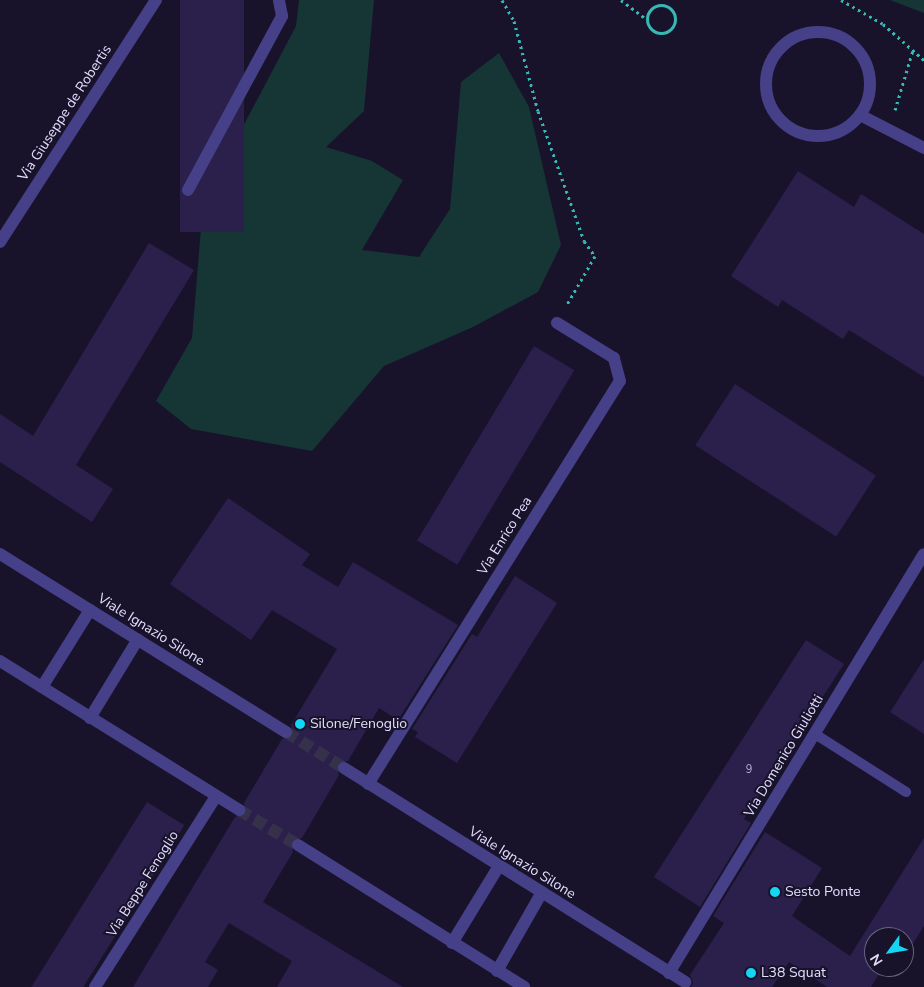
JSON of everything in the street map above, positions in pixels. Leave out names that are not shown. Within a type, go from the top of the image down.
[{"type":"street","name":"Via Giuseppe de Robertis","points":[[0,242],[156,0]]},
{"type":"street","points":[[188,190],[282,16],[279,0]]},
{"type":"street","points":[[814,32],[831,34],[846,40],[863,59],[870,83],[868,100],[860,115],[848,127],[831,134],[814,136],[797,132],[782,123],[772,108],[766,92],[766,74],[772,58],[784,44],[798,35],[814,32]]},
{"type":"street","points":[[860,115],[924,148]]},
{"type":"street","name":"Via Enrico Pea","points":[[368,784],[620,381],[614,358],[557,323]]},
{"type":"street","name":"Viale Ignazio Silone","points":[[0,554],[286,732]]},
{"type":"street","name":"Via Domenico Giuliotti","points":[[669,973],[924,554]]},
{"type":"street","points":[[42,687],[90,610]]},
{"type":"street","points":[[90,718],[138,639]]},
{"type":"street","points":[[0,661],[239,810]]},
{"type":"street","name":"Viale Ignazio Silone","points":[[344,768],[685,982]]},
{"type":"street","name":"Via Beppe Fenoglio","points":[[95,987],[216,796]]},
{"type":"street","points":[[298,845],[524,987]]},
{"type":"street","points":[[452,942],[499,866]]},
{"type":"street","points":[[497,971],[542,892]]},
{"type":"lane","points":[[815,734],[906,792]]},
{"type":"path","points":[[502,0],[514,21],[538,111],[584,241],[595,256],[557,323]]},
{"type":"path","points":[[621,0],[647,20],[654,32],[664,33],[672,28],[675,14],[668,6],[659,2],[651,8],[647,20]]},
{"type":"path","points":[[841,0],[883,24],[924,60]]},
{"type":"path","points":[[889,130],[913,50]]},
{"type":"green space","points":[[299,0],[374,0],[364,111],[326,147],[372,161],[403,180],[362,250],[419,257],[450,209],[461,82],[499,53],[529,107],[561,245],[538,292],[473,327],[384,366],[312,451],[191,429],[156,401],[192,338],[201,228],[219,172],[296,26]]},
{"type":"green space","points":[[890,0],[924,0],[924,13]]},
{"type":"building","points":[[180,0],[244,0],[244,232],[180,232]]},
{"type":"building","points":[[798,171],[854,207],[861,194],[924,234],[924,377],[849,330],[843,339],[782,300],[778,307],[731,276]]},
{"type":"building","points":[[149,243],[194,270],[76,465],[113,489],[92,522],[0,462],[0,414],[33,436]]},
{"type":"building","points":[[534,346],[574,370],[457,565],[417,541]]},
{"type":"building","points":[[735,384],[876,475],[836,537],[695,445]]},
{"type":"building","points":[[228,498],[310,554],[302,565],[338,587],[353,562],[458,625],[398,720],[379,708],[348,761],[337,763],[339,775],[302,838],[291,841],[293,852],[263,902],[403,987],[277,987],[292,961],[229,923],[205,962],[218,970],[208,987],[133,987],[235,817],[246,814],[244,803],[282,739],[293,736],[291,725],[337,649],[272,610],[251,640],[170,584]]},
{"type":"building","points":[[515,576],[557,603],[457,763],[415,737],[418,732],[412,729],[472,634],[477,637]]},
{"type":"building","points":[[806,640],[844,664],[744,819],[751,823],[700,907],[654,877]]},
{"type":"building","points":[[924,659],[924,734],[890,712]]},
{"type":"building","points":[[147,802],[184,825],[83,987],[31,987]]},
{"type":"building","name":"Sesto Ponte","points":[[765,832],[822,868],[792,916],[850,956],[864,934],[864,977],[877,977],[871,987],[827,987],[789,962],[772,987],[691,987],[693,982],[690,975],[724,923],[713,916]]},
{"type":"building","name":"Sesto Ponte","points":[[924,838],[924,926],[914,942],[914,927],[868,927]]},
{"type":"tunnel","points":[[286,732],[344,768]]},
{"type":"tunnel","points":[[239,810],[298,845]]},
{"type":"place","name":"Silone/Fenoglio","points":[[300,724]]},
{"type":"place","name":"Sesto Ponte","points":[[775,892]]},
{"type":"place","name":"L38 Squat","points":[[751,973]]}]
